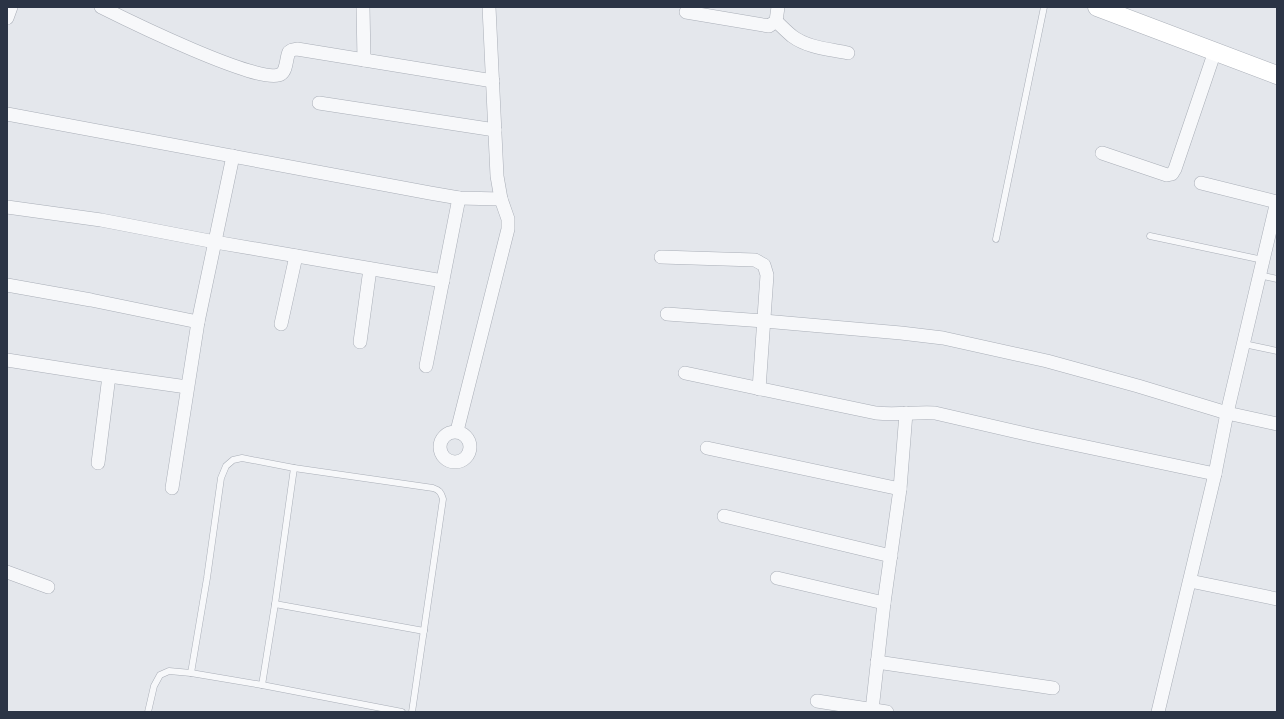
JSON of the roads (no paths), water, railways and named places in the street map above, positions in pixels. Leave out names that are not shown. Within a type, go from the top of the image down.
[{"type":"street","points":[[7,18],[11,7]]},
{"type":"street","points":[[101,7],[155,34],[206,55],[263,75],[280,75],[283,72],[289,52],[297,49],[493,81]]},
{"type":"street","points":[[363,7],[364,60]]},
{"type":"street","points":[[458,431],[508,228],[508,218],[501,199],[497,176],[489,7]]},
{"type":"street","points":[[686,12],[769,26],[776,21],[778,7]]},
{"type":"street","points":[[1097,7],[1121,11],[1215,52],[1277,75]]},
{"type":"street","points":[[776,21],[792,36],[805,43],[816,47],[848,53]]},
{"type":"street","points":[[1102,153],[1168,175],[1172,174],[1215,52]]},
{"type":"street","points":[[319,103],[495,130]]},
{"type":"street","points":[[7,114],[459,198],[501,199]]},
{"type":"street","points":[[172,488],[198,322],[233,156]]},
{"type":"street","points":[[1158,712],[1215,474],[1277,202],[1201,183]]},
{"type":"street","points":[[426,366],[459,198]]},
{"type":"street","points":[[7,207],[101,220],[215,242],[443,281]]},
{"type":"street","points":[[280,324],[296,256]]},
{"type":"street","points":[[661,257],[755,260],[764,265],[767,275],[759,388]]},
{"type":"street","points":[[360,342],[370,269]]},
{"type":"street","points":[[7,285],[91,300],[198,322]]},
{"type":"street","points":[[667,314],[923,335],[972,344],[1093,373],[1228,413],[1277,424]]},
{"type":"street","points":[[7,360],[187,387]]},
{"type":"street","points":[[685,373],[876,413],[935,413],[1215,474]]},
{"type":"street","points":[[98,463],[109,376]]},
{"type":"street","points":[[872,710],[884,603],[900,489],[906,413]]},
{"type":"street","points":[[707,448],[900,489]]},
{"type":"street","points":[[724,516],[891,556]]},
{"type":"street","points":[[7,572],[48,587]]},
{"type":"street","points":[[777,578],[884,603]]},
{"type":"street","points":[[1190,581],[1277,599]]},
{"type":"street","points":[[877,662],[1053,688]]},
{"type":"street","points":[[816,701],[887,712]]},
{"type":"lane","points":[[996,239],[1044,7]]},
{"type":"lane","points":[[1150,236],[1263,260]]},
{"type":"lane","points":[[1259,276],[1277,279]]},
{"type":"lane","points":[[1244,344],[1277,351]]},
{"type":"lane","points":[[191,673],[207,578],[221,478],[226,466],[233,460],[242,458],[294,468],[433,488],[441,493],[443,499],[412,712]]},
{"type":"lane","points":[[262,685],[294,468]]},
{"type":"lane","points":[[275,604],[424,631]]},
{"type":"lane","points":[[148,712],[154,686],[160,675],[169,671],[191,673],[262,685],[402,712]]}]
